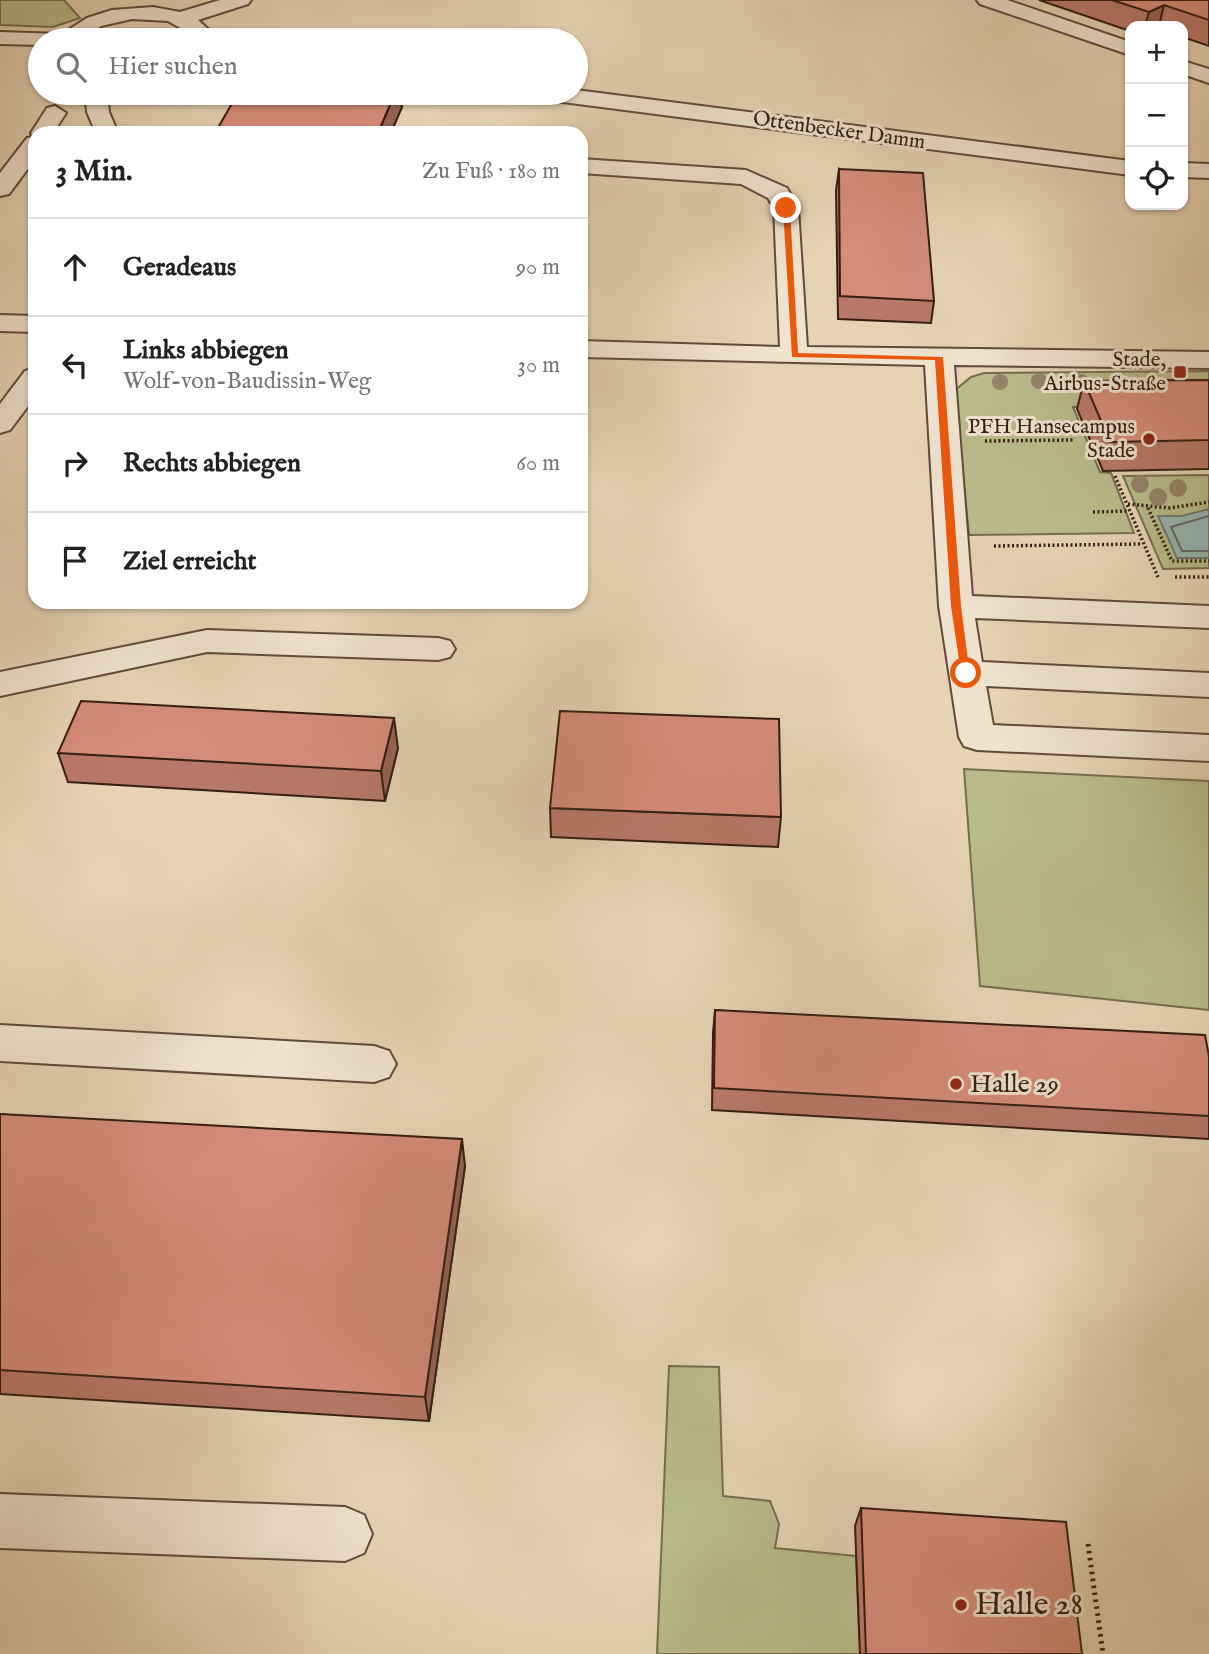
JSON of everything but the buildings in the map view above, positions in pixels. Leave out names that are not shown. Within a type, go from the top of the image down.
[{"type":"street","points":[[88,0],[105,18]]},
{"type":"street","points":[[82,28],[105,18],[146,13],[182,18],[241,0]]},
{"type":"street","points":[[987,0],[1125,47]]},
{"type":"street","points":[[182,18],[196,28]]},
{"type":"street","points":[[0,38],[28,39]]},
{"type":"street","points":[[1188,69],[1209,76]]},
{"type":"street","name":"Ottenbecker Damm","points":[[588,98],[1125,167]]},
{"type":"street","points":[[97,105],[104,126]]},
{"type":"street","points":[[47,126],[55,113]]},
{"type":"street","points":[[0,189],[28,152]]},
{"type":"street","points":[[588,166],[746,177],[778,193],[786,208],[794,355]]},
{"type":"street","points":[[1188,170],[1209,171]]},
{"type":"street","points":[[0,323],[28,324]]},
{"type":"street","points":[[588,349],[794,355],[1209,360]]},
{"type":"street","points":[[939,357],[956,606],[977,737],[1209,748]]},
{"type":"street","points":[[0,424],[28,386]]},
{"type":"street","points":[[956,606],[1209,617]]},
{"type":"street","points":[[0,684],[206,641],[438,649]]},
{"type":"street","points":[[966,673],[1209,685]]},
{"type":"street","points":[[0,1043],[374,1064]]},
{"type":"street","points":[[0,1521],[345,1534]]},
{"type":"path","points":[[1115,476],[1158,577]]},
{"type":"path","points":[[1127,504],[1148,508],[1209,502]]},
{"type":"path","points":[[1148,508],[1172,561],[1209,561]]},
{"type":"path","points":[[1093,512],[1129,511]]},
{"type":"path","points":[[991,547],[1142,544]]},
{"type":"path","points":[[1144,577],[1209,577]]},
{"type":"path","points":[[1088,1544],[1103,1654]]},
{"type":"green space","points":[[0,0],[64,0],[80,18],[53,27],[0,25]]},
{"type":"green space","points":[[1209,371],[1209,406],[1073,407],[1100,472],[1111,473],[1134,533],[969,535],[954,391],[971,377],[984,373]]},
{"type":"green space","points":[[1209,475],[1209,568],[1163,569],[1123,476]]},
{"type":"green space","points":[[964,769],[1209,781],[1209,1010],[980,986]]},
{"type":"green space","points":[[669,1366],[719,1367],[723,1496],[770,1501],[779,1524],[775,1548],[856,1556],[860,1654],[657,1654]]},
{"type":"water","points":[[1209,509],[1209,558],[1177,558],[1158,516],[1182,516]]},
{"type":"place","name":"Stade, Airbus-Straße","points":[[1180,372]]},
{"type":"place","name":"PFH Hansecampus Stade","points":[[1149,439]]},
{"type":"place","name":"Halle 29","points":[[956,1084]]},
{"type":"place","name":"Halle 28","points":[[961,1605]]},
{"type":"route","points":[[786,208],[794,355],[939,357],[956,606],[966,673]]}]
